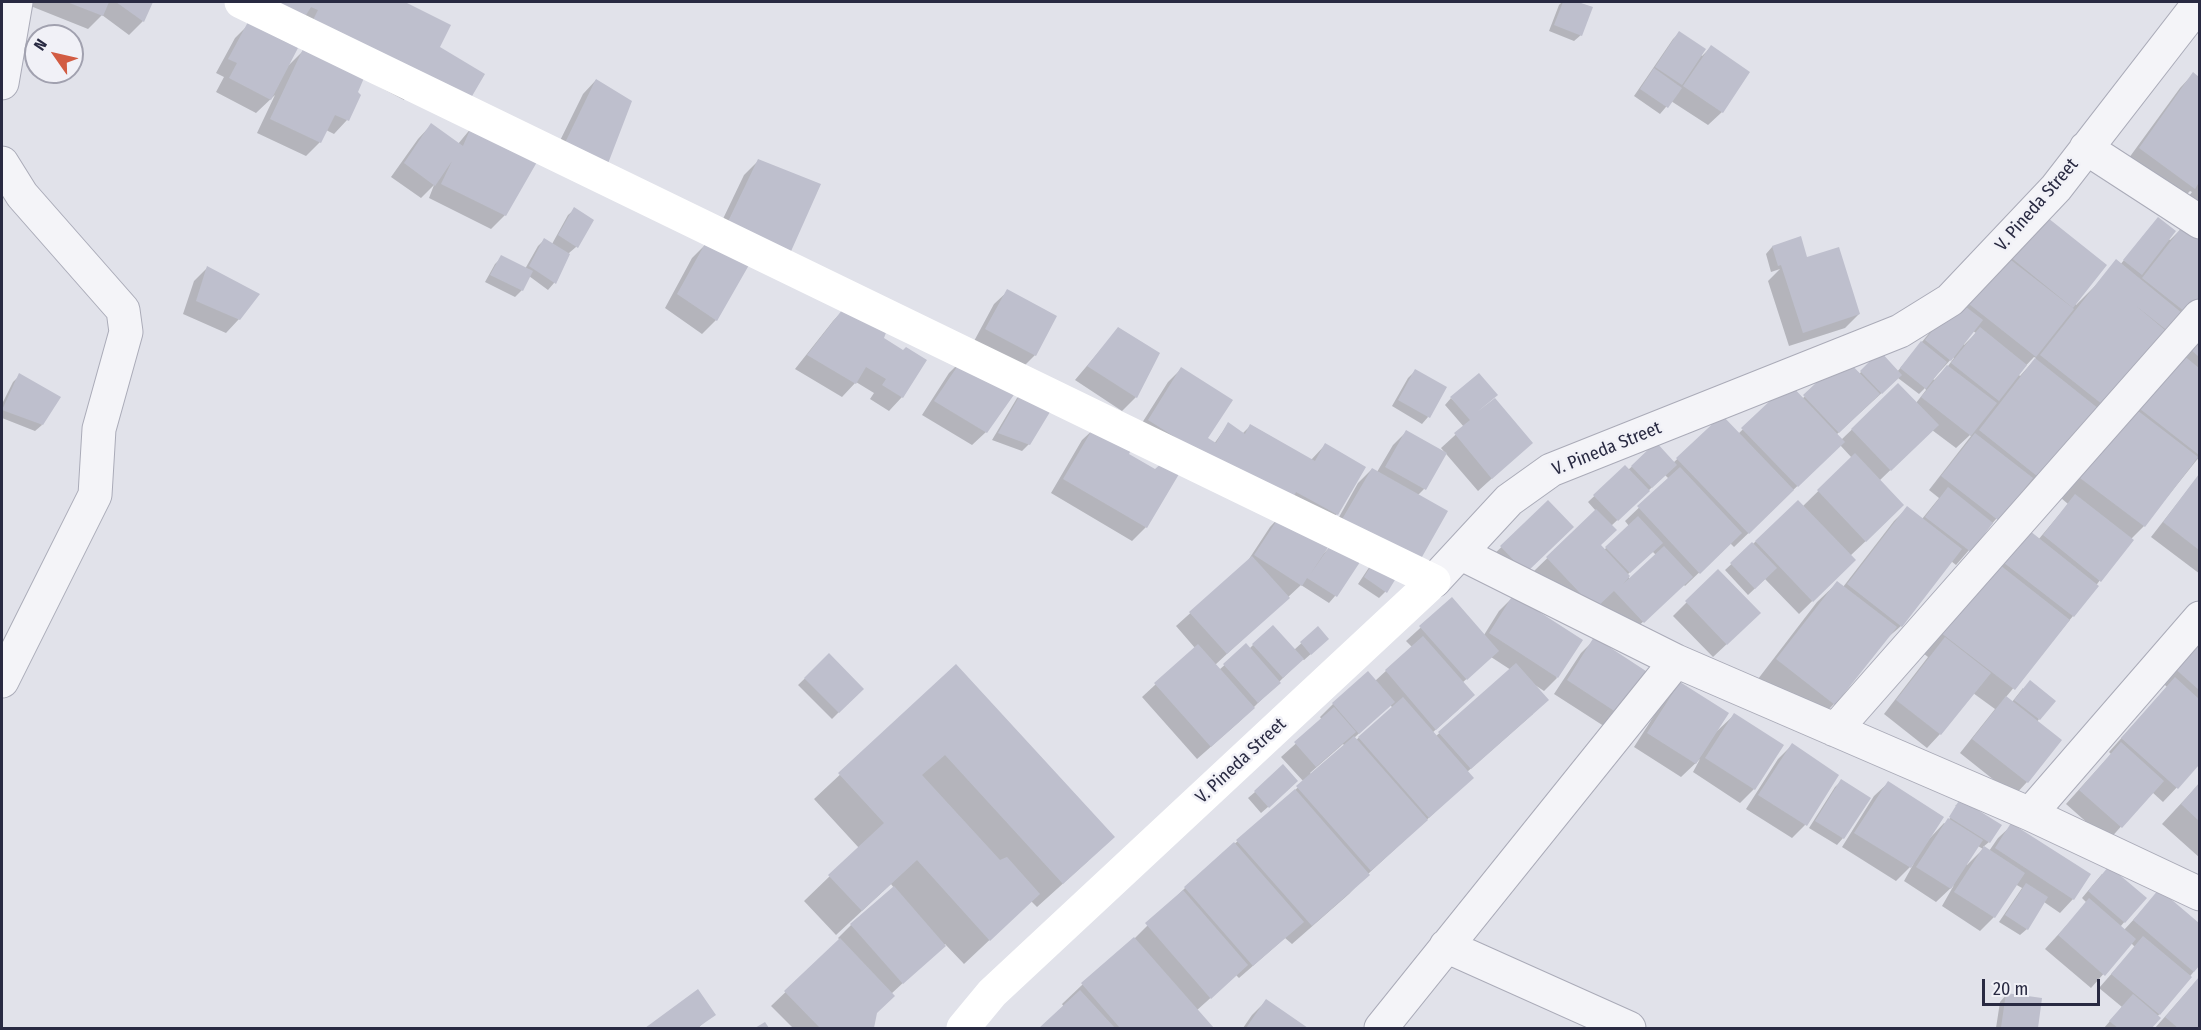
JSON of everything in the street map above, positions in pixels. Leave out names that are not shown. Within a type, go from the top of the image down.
[{"type":"street","points":[[2,83],[16,2]]},
{"type":"street","points":[[241,2],[1434,581]]},
{"type":"street","name":"V. Pineda Street","points":[[963,1029],[992,993],[1434,581],[1509,500],[1551,470],[1900,331],[1950,300],[2056,188],[2199,2]]},
{"type":"street","points":[[2086,148],[2199,222]]},
{"type":"street","points":[[2,163],[22,195],[123,310],[126,332],[99,429],[95,495],[2,681]]},
{"type":"street","points":[[1835,730],[2199,316]]},
{"type":"street","points":[[1460,552],[1676,661],[2030,814],[2199,894]]},
{"type":"street","points":[[2030,814],[2199,618]]},
{"type":"street","points":[[1381,1029],[1676,661]]},
{"type":"street","points":[[1446,946],[1629,1029]]},
{"type":"building","points":[[67,2],[109,2],[103,16]]},
{"type":"building","points":[[116,2],[153,2],[144,22]]},
{"type":"building","points":[[282,2],[405,2],[451,25],[440,47],[485,74],[465,108],[308,30],[318,10],[311,7],[301,23],[277,10]]},
{"type":"building","points":[[1563,2],[1578,2],[1593,7],[1582,36],[1554,25]]},
{"type":"building","points":[[248,22],[298,48],[271,100],[229,78],[237,63],[228,59]]},
{"type":"building","points":[[1679,31],[1706,49],[1682,85],[1655,67]]},
{"type":"building","points":[[1711,45],[1750,72],[1723,113],[1683,86]]},
{"type":"building","points":[[303,49],[364,78],[358,92],[361,95],[349,121],[335,115],[321,143],[270,119]]},
{"type":"building","points":[[1654,68],[1682,88],[1668,108],[1640,89]]},
{"type":"building","points":[[2193,72],[2199,77],[2199,182],[2195,189],[2139,148]]},
{"type":"building","points":[[596,79],[632,101],[604,174],[562,149]]},
{"type":"building","points":[[431,123],[463,146],[472,125],[541,155],[506,216],[441,184],[452,161],[435,186],[404,163]]},
{"type":"building","points":[[758,159],[821,184],[788,258],[723,232]]},
{"type":"building","points":[[574,207],[594,220],[578,248],[558,235]]},
{"type":"building","points":[[2043,214],[2107,265],[2073,308],[2009,256]]},
{"type":"building","points":[[2158,217],[2176,231],[2142,275],[2123,260]]},
{"type":"building","points":[[2185,223],[2199,235],[2199,312],[2194,319],[2142,278]]},
{"type":"building","points":[[1801,236],[1807,257],[1839,247],[1860,314],[1803,333],[1781,265],[1778,266],[1772,246]]},
{"type":"building","points":[[544,238],[570,254],[556,284],[529,266]]},
{"type":"building","points":[[706,242],[749,265],[717,321],[677,294]]},
{"type":"building","points":[[501,255],[533,271],[523,291],[490,275]]},
{"type":"building","points":[[2007,257],[2074,309],[2036,357],[1969,304]]},
{"type":"building","points":[[2116,259],[2188,318],[2174,336],[2135,305],[2172,336],[2112,412],[2040,355]]},
{"type":"building","points":[[207,266],[260,294],[240,320],[196,301]]},
{"type":"building","points":[[1007,289],[1057,316],[1036,356],[985,329]]},
{"type":"building","points":[[1957,300],[1983,320],[1951,361],[1925,340]]},
{"type":"building","points":[[846,305],[887,330],[884,338],[903,350],[906,347],[927,360],[903,398],[882,385],[886,379],[866,367],[856,384],[807,355]]},
{"type":"building","points":[[1118,327],[1160,353],[1137,398],[1087,366]]},
{"type":"building","points":[[1980,327],[2027,365],[1999,401],[1951,363]]},
{"type":"building","points":[[2199,335],[2199,357],[2189,348]]},
{"type":"building","points":[[1921,341],[1947,362],[1926,389],[1900,368]]},
{"type":"building","points":[[2177,350],[2199,368],[2199,455],[2135,405]]},
{"type":"building","points":[[1880,351],[1902,375],[1882,394],[1860,371]]},
{"type":"building","points":[[1844,357],[1880,394],[1839,433],[1803,395]]},
{"type":"building","points":[[963,358],[1018,389],[987,433],[934,401]]},
{"type":"building","points":[[2035,358],[2104,413],[2047,484],[1979,430]]},
{"type":"building","points":[[1947,365],[1997,403],[1971,436],[1921,397]]},
{"type":"building","points":[[1181,367],[1233,400],[1208,438],[1216,443],[1228,422],[1245,434],[1250,424],[1315,461],[1325,443],[1366,467],[1338,515],[1296,492],[1290,504],[1200,453],[1148,420]]},
{"type":"building","points":[[1415,369],[1447,387],[1430,418],[1398,400]]},
{"type":"building","points":[[19,373],[61,397],[43,425],[2,410]]},
{"type":"building","points":[[1479,373],[1498,395],[1477,412],[1495,398],[1533,443],[1492,479],[1454,433],[1470,420],[1450,397]]},
{"type":"building","points":[[1789,383],[1845,442],[1798,487],[1741,428]]},
{"type":"building","points":[[1898,383],[1939,425],[1891,471],[1851,429]]},
{"type":"building","points":[[1023,390],[1053,407],[1030,445],[998,433]]},
{"type":"building","points":[[2133,407],[2198,457],[2145,527],[2080,478]]},
{"type":"building","points":[[1722,415],[1794,490],[1749,534],[1676,458]]},
{"type":"building","points":[[1095,425],[1133,446],[1129,454],[1155,469],[1165,460],[1182,469],[1147,528],[1063,479]]},
{"type":"building","points":[[1406,430],[1447,453],[1426,490],[1385,467]]},
{"type":"building","points":[[1975,433],[2033,478],[1999,521],[1941,476]]},
{"type":"building","points":[[1656,442],[1677,465],[1652,488],[1631,466]]},
{"type":"building","points":[[1855,453],[1904,505],[1866,542],[1817,490]]},
{"type":"building","points":[[1625,465],[1650,491],[1618,521],[1593,495]]},
{"type":"building","points":[[1680,467],[1742,533],[1700,574],[1637,506]]},
{"type":"building","points":[[1372,468],[1448,511],[1418,564],[1341,521]]},
{"type":"building","points":[[2199,474],[2199,550],[2163,522]]},
{"type":"building","points":[[1948,487],[1993,523],[1971,552],[1925,517]]},
{"type":"building","points":[[2075,494],[2134,540],[2101,582],[2043,535]]},
{"type":"building","points":[[1548,500],[1574,527],[1526,573],[1500,546]]},
{"type":"building","points":[[1798,500],[1856,560],[1813,602],[1755,541]]},
{"type":"building","points":[[1907,506],[1962,549],[1902,627],[1847,584]]},
{"type":"building","points":[[1596,509],[1617,530],[1601,545],[1630,576],[1623,584],[1664,546],[1693,577],[1644,623],[1614,591],[1595,609],[1546,557]]},
{"type":"building","points":[[1283,511],[1331,543],[1309,576],[1332,543],[1360,562],[1337,597],[1307,578],[1302,586],[1254,555]]},
{"type":"building","points":[[1638,516],[1663,543],[1630,573],[1605,547]]},
{"type":"building","points":[[2025,527],[2099,586],[2074,617],[1999,559]]},
{"type":"building","points":[[1752,542],[1777,568],[1755,589],[1730,563]]},
{"type":"building","points":[[1378,555],[1401,570],[1387,593],[1364,577]]},
{"type":"building","points":[[1252,556],[1290,598],[1227,654],[1189,612]]},
{"type":"building","points":[[1991,558],[2070,620],[2015,690],[1936,629]]},
{"type":"building","points":[[1718,569],[1761,613],[1727,645],[1685,601]]},
{"type":"building","points":[[1837,581],[1897,627],[1835,705],[1776,659]]},
{"type":"building","points":[[1513,595],[1583,640],[1558,678],[1489,633]]},
{"type":"building","points":[[1452,597],[1499,651],[1467,680],[1419,626]]},
{"type":"building","points":[[1273,625],[1304,659],[1283,678],[1252,644]]},
{"type":"building","points":[[1318,626],[1329,639],[1311,655],[1300,642]]},
{"type":"building","points":[[2199,635],[2199,690],[2172,666]]},
{"type":"building","points":[[1423,636],[1475,695],[1436,730],[1385,670]]},
{"type":"building","points":[[1594,637],[1652,675],[1625,718],[1567,680]]},
{"type":"building","points":[[1945,637],[1991,673],[1941,735],[1896,700]]},
{"type":"building","points":[[1246,643],[1281,683],[1258,703],[1223,664]]},
{"type":"building","points":[[1198,644],[1255,708],[1211,747],[1154,683]]},
{"type":"building","points":[[829,653],[864,689],[839,713],[804,678]]},
{"type":"building","points":[[1516,663],[1549,700],[1471,769],[1438,732]]},
{"type":"building","points":[[956,664],[1115,837],[1063,884],[945,755],[922,775],[1000,860],[1007,857],[1040,894],[990,941],[917,860],[862,911],[828,875],[884,823],[838,773]]},
{"type":"building","points":[[1368,671],[1395,702],[1359,734],[1332,703]]},
{"type":"building","points":[[2175,677],[2199,699],[2199,765],[2178,789],[2121,738]]},
{"type":"building","points":[[2030,680],[2056,701],[2040,720],[2014,700]]},
{"type":"building","points":[[1680,682],[1729,713],[1696,764],[1647,733]]},
{"type":"building","points":[[2006,696],[2062,740],[2028,783],[1972,739]]},
{"type":"building","points":[[1403,697],[1474,778],[1429,818],[1358,737]]},
{"type":"building","points":[[1334,707],[1356,732],[1316,767],[1294,742]]},
{"type":"building","points":[[1734,713],[1784,745],[1755,790],[1705,758]]},
{"type":"building","points":[[1354,736],[1428,820],[1371,871],[1296,786]]},
{"type":"building","points":[[2121,742],[2164,781],[2122,828],[2079,790]]},
{"type":"building","points":[[1792,743],[1839,775],[1807,826],[1758,795]]},
{"type":"building","points":[[1283,764],[1298,781],[1269,808],[1254,791]]},
{"type":"building","points":[[1841,779],[1871,798],[1844,839],[1815,821]]},
{"type":"building","points":[[1888,781],[1944,817],[1911,868],[1854,833]]},
{"type":"building","points":[[2199,783],[2199,821],[2181,804]]},
{"type":"building","points":[[1295,789],[1370,875],[1312,926],[1236,840]]},
{"type":"building","points":[[1960,799],[2002,825],[1990,843],[1949,817]]},
{"type":"building","points":[[1948,818],[1983,840],[1951,889],[1916,867]]},
{"type":"building","points":[[2011,823],[2091,874],[2074,900],[1995,848]]},
{"type":"building","points":[[1234,842],[1304,922],[1253,966],[1184,887]]},
{"type":"building","points":[[1984,846],[2025,873],[1995,918],[1954,892]]},
{"type":"building","points":[[2109,866],[2147,898],[2125,923],[2088,891]]},
{"type":"building","points":[[2026,883],[2048,897],[2028,930],[2005,915]]},
{"type":"building","points":[[894,886],[946,946],[903,984],[850,924]]},
{"type":"building","points":[[2159,889],[2199,923],[2199,966],[2194,972],[2133,920]]},
{"type":"building","points":[[1183,890],[1248,965],[1211,999],[1145,923]]},
{"type":"building","points":[[2089,898],[2136,939],[2105,976],[2058,935]]},
{"type":"building","points":[[2143,936],[2192,977],[2160,1015],[2111,974]]},
{"type":"building","points":[[1134,937],[1214,1028],[1120,1028],[1081,983]]},
{"type":"building","points":[[840,938],[895,996],[877,1013],[874,1028],[820,1028],[784,991]]},
{"type":"building","points":[[2199,977],[2199,1028],[2178,1028],[2165,1017]]},
{"type":"building","points":[[698,989],[716,1015],[697,1028],[645,1028]]},
{"type":"building","points":[[1080,990],[1115,1028],[1039,1028]]},
{"type":"building","points":[[2006,993],[2042,998],[2038,1028],[2001,1028]]},
{"type":"building","points":[[2133,994],[2161,1018],[2152,1028],[2118,1028],[2109,1021]]},
{"type":"building","points":[[1266,999],[1308,1028],[1246,1028]]},
{"type":"building","points":[[765,1022],[769,1028],[755,1028]]}]
